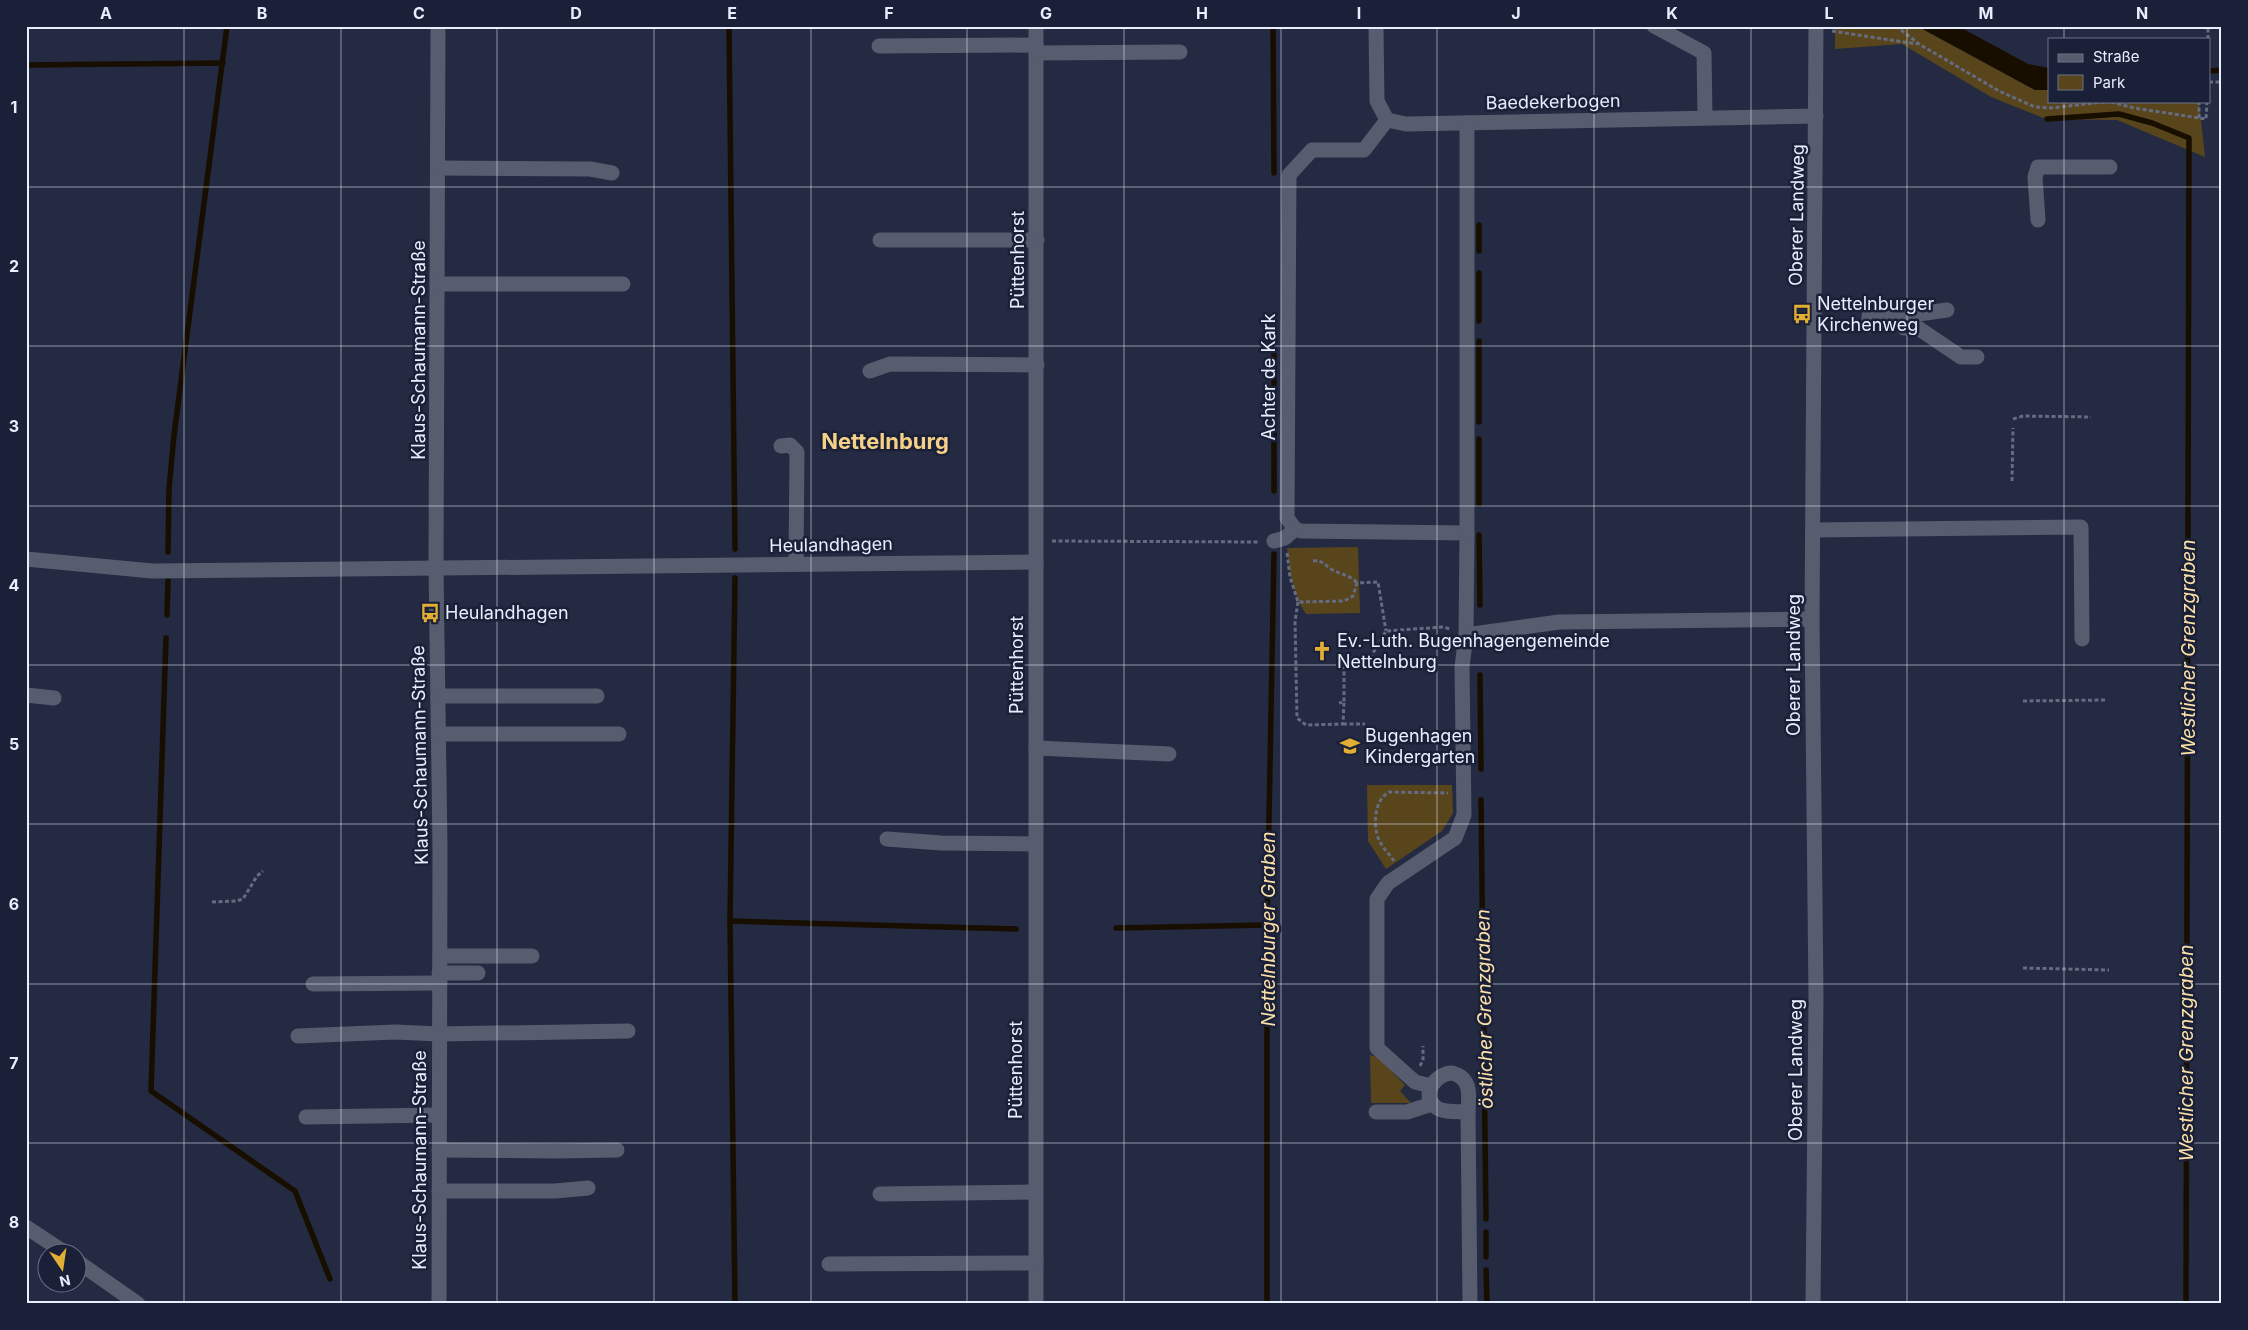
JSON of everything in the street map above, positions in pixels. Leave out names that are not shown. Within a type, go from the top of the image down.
[{"type":"street","name":"Klaus-Schaumann-Straße","points":[[438,26],[436,567],[440,956],[439,1304]]},
{"type":"street","name":"Püttenhorst","points":[[1036,26],[1036,1304]]},
{"type":"street","points":[[1376,26],[1377,101],[1387,120]]},
{"type":"street","points":[[1654,26],[1704,53],[1706,117]]},
{"type":"street","name":"Oberer Landweg","points":[[1813,1304],[1816,996],[1812,619],[1816,27]]},
{"type":"street","points":[[879,46],[1180,52]]},
{"type":"street","name":"Baedekerbogen","points":[[1387,120],[1406,124],[1816,116]]},
{"type":"street","name":"Achter de Kark","points":[[1284,536],[1287,518],[1289,175],[1312,150],[1364,150],[1387,120]]},
{"type":"street","points":[[1431,1086],[1415,1082],[1377,1048],[1377,899],[1388,883],[1455,838],[1464,816],[1462,666],[1466,635],[1467,533],[1467,123]]},
{"type":"street","points":[[2038,220],[2035,176],[2038,167],[2110,167]]},
{"type":"street","points":[[438,168],[590,169],[612,173]]},
{"type":"street","points":[[880,240],[1037,240]]},
{"type":"street","points":[[438,284],[623,284]]},
{"type":"street","points":[[1869,326],[1869,316],[1904,316],[1947,310]]},
{"type":"street","points":[[1904,316],[1904,328],[1918,328],[1961,356],[1977,357]]},
{"type":"street","points":[[870,371],[890,364],[1037,365]]},
{"type":"street","points":[[781,446],[790,445],[797,452],[796,564]]},
{"type":"street","points":[[1813,530],[2081,528],[2082,639]]},
{"type":"street","points":[[1284,536],[1301,531],[1467,533]]},
{"type":"street","name":"Heulandhagen","points":[[26,559],[152,571],[1036,562]]},
{"type":"street","points":[[1466,635],[1559,622],[1812,619]]},
{"type":"street","points":[[26,695],[54,698]]},
{"type":"street","points":[[438,696],[597,696]]},
{"type":"street","points":[[438,734],[619,734]]},
{"type":"street","points":[[1036,748],[1149,751],[1169,754]]},
{"type":"street","points":[[887,839],[941,843],[1035,844]]},
{"type":"street","points":[[440,956],[532,956]]},
{"type":"street","points":[[313,984],[440,978],[478,973]]},
{"type":"street","points":[[298,1036],[396,1032],[439,1034],[628,1031]]},
{"type":"street","points":[[1468,1112],[1438,1109],[1432,1104],[1429,1095],[1431,1086],[1442,1075],[1452,1074],[1461,1077],[1469,1090],[1470,1304]]},
{"type":"street","points":[[1376,1112],[1407,1112],[1432,1104]]},
{"type":"street","points":[[306,1117],[439,1116]]},
{"type":"street","points":[[439,1150],[617,1150]]},
{"type":"street","points":[[439,1190],[555,1191],[588,1188]]},
{"type":"street","points":[[880,1194],[1036,1192]]},
{"type":"street","points":[[26,1227],[49,1242]]},
{"type":"street","points":[[829,1264],[1036,1263]]},
{"type":"street","points":[[88,1269],[138,1304]]},
{"type":"path","points":[[1896,26],[1918,44],[1999,91],[2035,107],[2052,108],[2102,102]]},
{"type":"path","points":[[1816,27],[1918,44]]},
{"type":"path","points":[[2113,102],[2134,108],[2206,119],[2207,102]]},
{"type":"path","points":[[2199,102],[2199,118]]},
{"type":"path","points":[[2013,419],[2023,416],[2091,417]]},
{"type":"path","points":[[2012,481],[2013,428]]},
{"type":"path","points":[[1037,541],[1284,536],[1290,577],[1298,602],[1295,621],[1297,718],[1306,725],[1365,724]]},
{"type":"path","points":[[1313,560],[1323,561],[1332,569],[1347,574],[1357,583],[1378,582],[1386,631],[1370,658],[1338,658]]},
{"type":"path","points":[[1298,602],[1344,601],[1353,596],[1357,583]]},
{"type":"path","points":[[1386,631],[1443,627],[1466,635]]},
{"type":"path","points":[[1343,724],[1344,658]]},
{"type":"path","points":[[2022,701],[2106,700]]},
{"type":"path","points":[[1339,703],[1344,702]]},
{"type":"path","points":[[1403,873],[1379,840],[1376,819],[1381,796],[1389,792],[1463,793]]},
{"type":"path","points":[[212,902],[243,899],[256,876],[263,871]]},
{"type":"path","points":[[2023,968],[2109,970]]},
{"type":"green space","points":[[1835,26],[1917,26],[2035,90],[2048,90],[2048,102],[2199,102],[2205,157],[2117,120],[2046,119],[1991,97],[1902,44],[1835,49]]},
{"type":"green space","points":[[1358,547],[1360,613],[1306,614],[1295,591],[1287,548]]},
{"type":"green space","points":[[1367,785],[1452,785],[1453,813],[1442,831],[1386,869],[1368,841]]},
{"type":"green space","points":[[1370,1055],[1378,1057],[1405,1085],[1400,1091],[1411,1103],[1371,1103]]},
{"type":"shaded area","points":[[1917,26],[1958,26],[2028,64],[2048,68],[2048,90],[2035,90]]},
{"type":"waterway","points":[[168,552],[169,489],[174,435],[227,26]]},
{"type":"waterway","points":[[729,26],[735,549]]},
{"type":"waterway","points":[[1273,26],[1274,173]]},
{"type":"waterway","points":[[26,65],[223,63]]},
{"type":"waterway","points":[[2210,71],[2222,70]]},
{"type":"waterway","name":"Westlicher Grenzgraben","points":[[2047,119],[2119,114],[2152,123],[2189,138],[2186,1304]]},
{"type":"waterway","points":[[1479,225],[1479,251]]},
{"type":"waterway","points":[[1479,273],[1479,321]]},
{"type":"waterway","points":[[1479,341],[1479,422]]},
{"type":"waterway","points":[[1274,351],[1274,385]]},
{"type":"waterway","points":[[1274,425],[1274,491]]},
{"type":"waterway","points":[[1479,439],[1479,504]]},
{"type":"waterway","points":[[1479,535],[1480,605]]},
{"type":"waterway","name":"Nettelnburger Graben","points":[[1267,1304],[1267,925],[1274,554]]},
{"type":"waterway","points":[[730,921],[735,578]]},
{"type":"waterway","points":[[167,615],[168,581]]},
{"type":"waterway","points":[[166,638],[151,1091],[295,1191],[330,1279]]},
{"type":"waterway","name":"östlicher Grenzgraben","points":[[1480,675],[1481,769]]},
{"type":"waterway","name":"östlicher Grenzgraben","points":[[1481,800],[1486,1219]]},
{"type":"waterway","points":[[735,1304],[730,921],[1016,929]]},
{"type":"waterway","points":[[1116,928],[1267,925]]},
{"type":"waterway","name":"östlicher Grenzgraben","points":[[1486,1232],[1486,1257]]},
{"type":"waterway","name":"östlicher Grenzgraben","points":[[1486,1270],[1487,1304]]},
{"type":"place","name":"Nettelnburger Kirchenweg","points":[[1802,314]]},
{"type":"place","name":"Heulandhagen","points":[[430,613]]},
{"type":"place","name":"Ev.-Luth. Bugenhagengemeinde Nettelnburg","points":[[1322,651]]},
{"type":"place","name":"Bugenhagen Kindergarten","points":[[1350,746]]},
{"type":"district","name":"Nettelnburg","points":[[885,441]]}]
